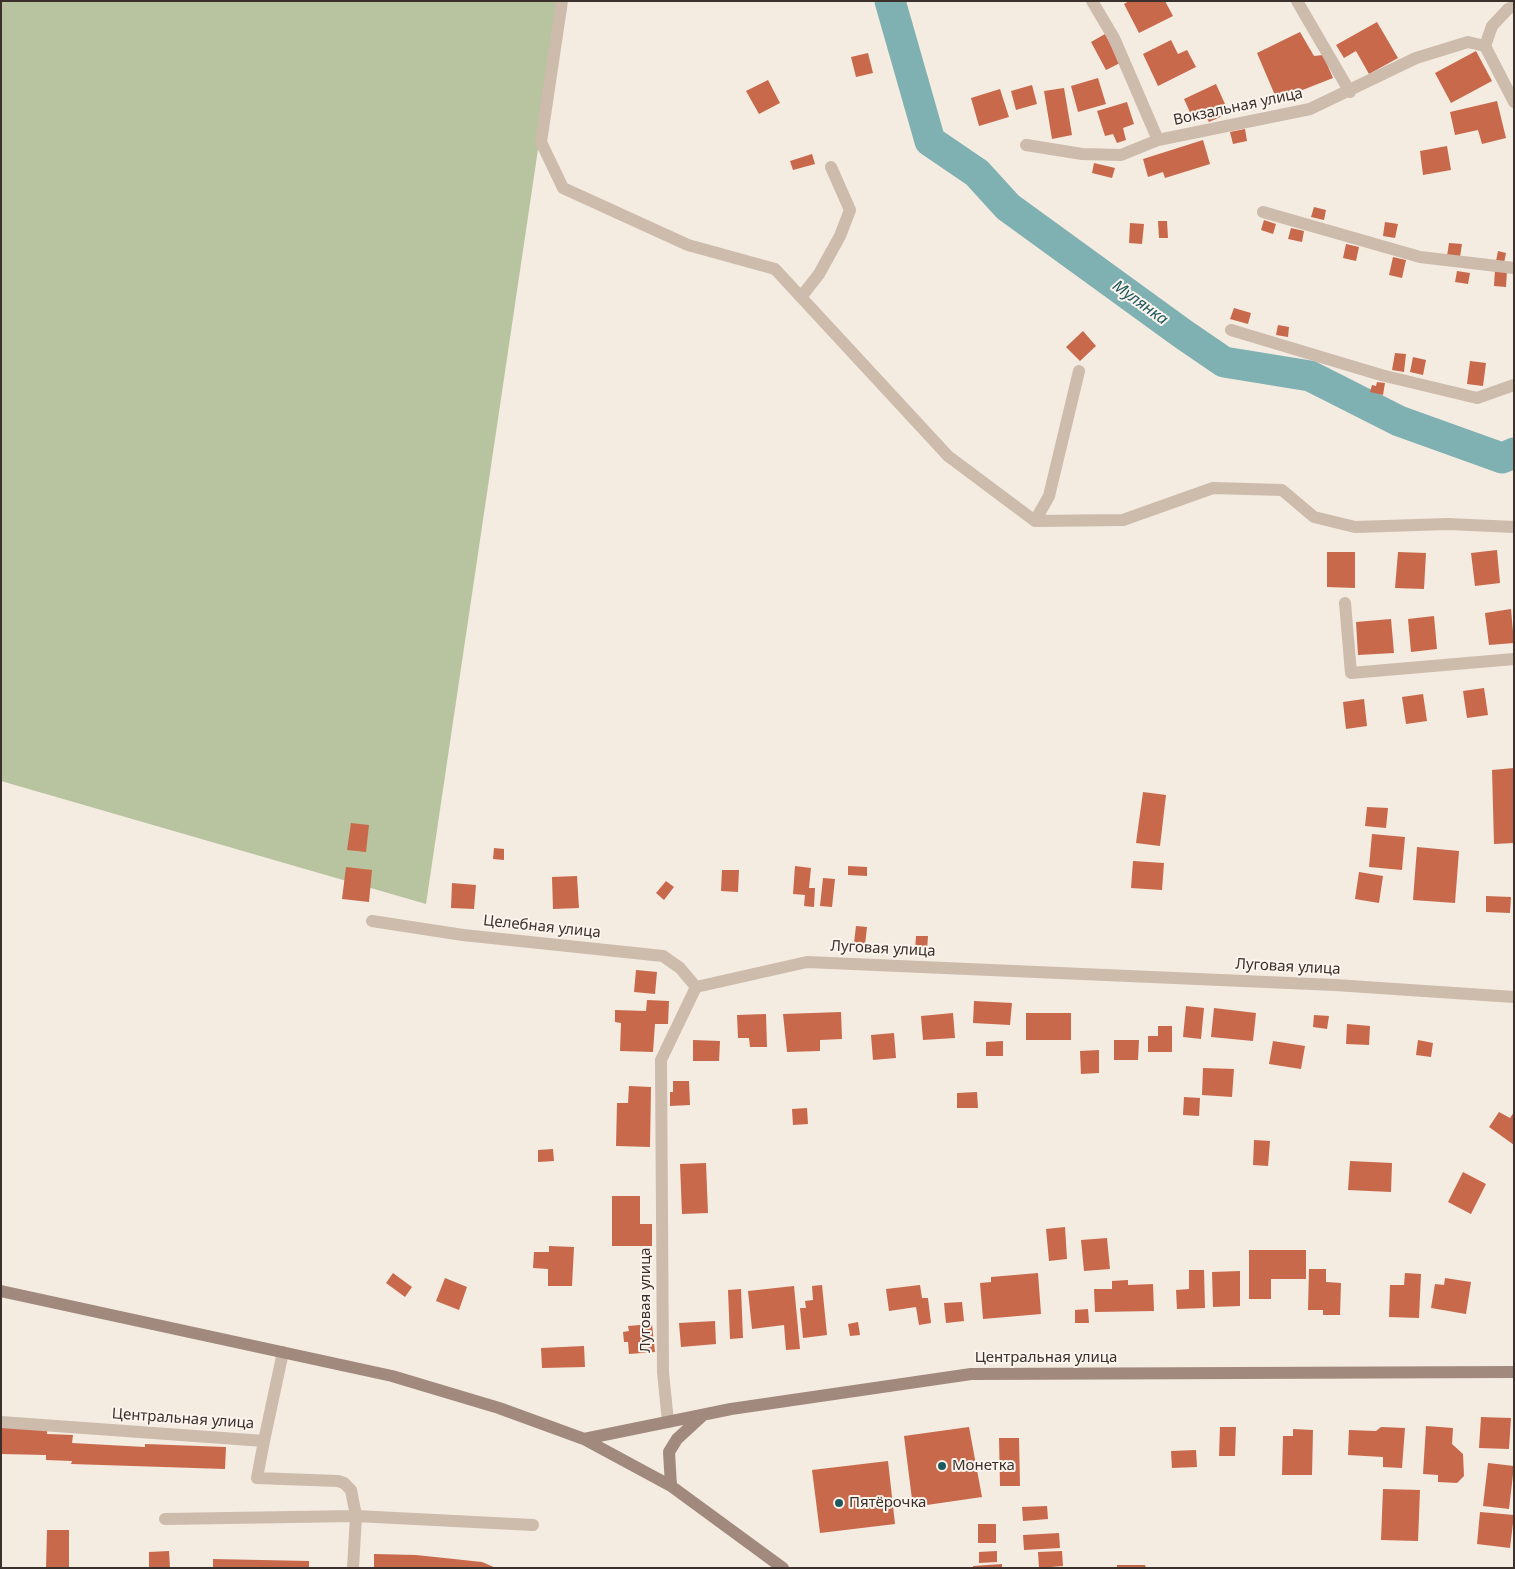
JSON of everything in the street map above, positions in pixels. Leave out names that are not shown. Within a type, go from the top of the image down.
[{"type":"main road","points":[[1,1291],[392,1376],[499,1408],[584,1439],[671,1486],[783,1568]]},
{"type":"main road","name":"Центральная улица","points":[[584,1439],[703,1415],[971,1374],[1514,1372]]},
{"type":"main road","points":[[671,1486],[669,1452],[677,1439],[703,1415]]},
{"type":"street","points":[[562,1],[541,142],[563,188],[688,244],[775,269],[948,456],[1035,520],[1123,520],[1213,488],[1282,490],[1314,517],[1355,527],[1448,524],[1514,526]]},
{"type":"street","points":[[1092,1],[1114,38],[1158,140]]},
{"type":"street","points":[[1297,1],[1350,92]]},
{"type":"street","points":[[1514,6],[1508,9],[1492,26],[1486,46],[1514,102]]},
{"type":"street","name":"Вокзальная улица","points":[[1026,145],[1082,154],[1121,155],[1158,140],[1310,109],[1350,92],[1416,58],[1468,42],[1486,46]]},
{"type":"street","points":[[801,297],[819,274],[840,236],[850,210],[830,167]]},
{"type":"street","points":[[1264,212],[1420,257],[1514,268]]},
{"type":"street","points":[[1231,330],[1381,375],[1477,398],[1514,385]]},
{"type":"street","points":[[1035,520],[1048,496],[1079,371]]},
{"type":"street","points":[[1345,602],[1351,673],[1514,659]]},
{"type":"street","name":"Целебная улица","points":[[372,921],[463,935],[663,956],[680,968],[696,987]]},
{"type":"street","name":"Луговая улица","points":[[668,1422],[663,1372],[661,1060],[696,987],[807,962],[1335,985],[1514,997]]},
{"type":"street","points":[[264,1441],[283,1352]]},
{"type":"street","name":"Центральная улица","points":[[1,1422],[264,1441],[257,1478],[341,1482],[347,1485],[352,1492],[356,1516]]},
{"type":"street","points":[[352,1568],[356,1516]]},
{"type":"street","points":[[165,1518],[356,1516],[533,1524]]},
{"type":"green space","points":[[1,1],[560,1],[426,904],[1,781]]},
{"type":"building","points":[[1129,1],[1165,1],[1173,16],[1139,33],[1124,4]]},
{"type":"building","points":[[1377,22],[1398,58],[1369,74],[1356,51],[1344,58],[1336,45]]},
{"type":"building","points":[[1300,32],[1314,56],[1323,55],[1333,78],[1277,100],[1257,53]]},
{"type":"building","points":[[1105,34],[1120,63],[1106,70],[1091,42]]},
{"type":"building","points":[[1171,40],[1178,54],[1187,50],[1196,67],[1158,86],[1143,54]]},
{"type":"building","points":[[1476,51],[1492,81],[1451,103],[1435,73]]},
{"type":"building","points":[[868,53],[873,73],[856,77],[851,57]]},
{"type":"building","points":[[1098,78],[1106,104],[1078,112],[1071,86]]},
{"type":"building","points":[[768,80],[780,103],[759,114],[746,91]]},
{"type":"building","points":[[1216,84],[1229,113],[1209,122],[1204,113],[1193,119],[1184,99]]},
{"type":"building","points":[[1032,85],[1037,104],[1016,110],[1011,91]]},
{"type":"building","points":[[1064,88],[1072,135],[1052,139],[1044,91]]},
{"type":"building","points":[[1000,89],[1009,117],[979,126],[971,98]]},
{"type":"building","points":[[1497,101],[1506,138],[1482,144],[1478,130],[1455,135],[1450,112]]},
{"type":"building","points":[[1127,102],[1134,124],[1123,128],[1126,140],[1117,143],[1113,134],[1105,136],[1097,111]]},
{"type":"building","points":[[1245,129],[1247,141],[1233,144],[1230,132]]},
{"type":"building","points":[[1203,140],[1210,164],[1165,178],[1163,172],[1148,177],[1143,159]]},
{"type":"building","points":[[1447,146],[1451,170],[1423,175],[1420,151]]},
{"type":"building","points":[[812,154],[815,164],[793,170],[790,161]]},
{"type":"building","points":[[1094,163],[1115,168],[1112,178],[1092,173]]},
{"type":"building","points":[[1314,207],[1326,210],[1324,220],[1311,217]]},
{"type":"building","points":[[1264,220],[1276,224],[1273,234],[1261,230]]},
{"type":"building","points":[[1158,221],[1167,221],[1168,238],[1159,238]]},
{"type":"building","points":[[1385,222],[1398,224],[1395,238],[1383,236]]},
{"type":"building","points":[[1130,223],[1144,224],[1142,244],[1129,243]]},
{"type":"building","points":[[1291,228],[1304,231],[1302,242],[1288,239]]},
{"type":"building","points":[[1449,243],[1462,244],[1460,257],[1447,256]]},
{"type":"building","points":[[1346,244],[1359,247],[1356,261],[1343,258]]},
{"type":"building","points":[[1498,251],[1506,253],[1504,263],[1496,261]]},
{"type":"building","points":[[1393,257],[1406,260],[1402,278],[1389,275]]},
{"type":"building","points":[[1495,269],[1507,270],[1506,287],[1494,286]]},
{"type":"building","points":[[1457,271],[1470,273],[1468,284],[1455,282]]},
{"type":"building","points":[[1234,308],[1251,313],[1248,324],[1230,319]]},
{"type":"building","points":[[1278,325],[1289,327],[1288,337],[1276,335]]},
{"type":"building","points":[[1083,331],[1096,346],[1080,361],[1066,347]]},
{"type":"building","points":[[1395,353],[1406,354],[1404,372],[1392,370]]},
{"type":"building","points":[[1413,357],[1426,360],[1423,375],[1410,372]]},
{"type":"building","points":[[1470,361],[1486,363],[1483,386],[1467,384]]},
{"type":"building","points":[[1377,382],[1385,383],[1383,395],[1370,392],[1372,385],[1376,386]]},
{"type":"building","points":[[1497,550],[1500,583],[1475,586],[1471,553]]},
{"type":"building","points":[[1327,552],[1355,552],[1355,588],[1327,587]]},
{"type":"building","points":[[1398,552],[1426,553],[1424,589],[1395,588]]},
{"type":"building","points":[[1511,609],[1514,643],[1489,645],[1485,613]]},
{"type":"building","points":[[1434,616],[1437,649],[1411,652],[1408,619]]},
{"type":"building","points":[[1391,619],[1394,653],[1358,655],[1356,622]]},
{"type":"building","points":[[1484,688],[1488,715],[1467,718],[1463,691]]},
{"type":"building","points":[[1423,694],[1427,721],[1406,724],[1402,697]]},
{"type":"building","points":[[1364,699],[1367,726],[1346,729],[1343,702]]},
{"type":"building","points":[[1514,768],[1514,843],[1494,844],[1492,770]]},
{"type":"building","points":[[1143,792],[1166,795],[1160,846],[1136,843]]},
{"type":"building","points":[[1367,807],[1388,808],[1386,828],[1365,826]]},
{"type":"building","points":[[351,823],[369,825],[366,852],[347,850]]},
{"type":"building","points":[[1372,834],[1405,837],[1402,870],[1369,867]]},
{"type":"building","points":[[1417,847],[1459,851],[1455,903],[1413,900]]},
{"type":"building","points":[[494,848],[504,849],[504,860],[493,859]]},
{"type":"building","points":[[1133,861],[1164,863],[1162,890],[1131,888]]},
{"type":"building","points":[[795,866],[811,868],[809,888],[815,888],[814,907],[804,906],[805,895],[793,894]]},
{"type":"building","points":[[848,866],[867,867],[867,876],[848,875]]},
{"type":"building","points":[[346,867],[372,870],[369,902],[342,899]]},
{"type":"building","points":[[722,870],[739,870],[738,892],[721,891]]},
{"type":"building","points":[[1359,872],[1383,876],[1379,903],[1355,899]]},
{"type":"building","points":[[577,876],[579,908],[553,909],[552,877]]},
{"type":"building","points":[[823,878],[835,879],[832,907],[820,906]]},
{"type":"building","points":[[666,881],[674,887],[664,900],[656,893]]},
{"type":"building","points":[[452,883],[476,885],[474,909],[451,908]]},
{"type":"building","points":[[1486,896],[1511,897],[1510,913],[1486,912]]},
{"type":"building","points":[[856,926],[867,927],[865,945],[854,943]]},
{"type":"building","points":[[916,936],[928,936],[927,950],[915,950]]},
{"type":"building","points":[[636,970],[657,972],[655,994],[634,992]]},
{"type":"building","points":[[647,1000],[669,1001],[668,1024],[655,1024],[653,1052],[620,1051],[621,1023],[615,1022],[615,1010],[646,1011]]},
{"type":"building","points":[[974,1001],[1012,1003],[1010,1025],[973,1023]]},
{"type":"building","points":[[1186,1006],[1204,1008],[1201,1039],[1183,1037]]},
{"type":"building","points":[[1214,1008],[1256,1013],[1253,1041],[1211,1037]]},
{"type":"building","points":[[841,1012],[842,1039],[820,1040],[820,1051],[787,1052],[783,1014]]},
{"type":"building","points":[[953,1013],[955,1038],[923,1040],[921,1016]]},
{"type":"building","points":[[1026,1013],[1071,1013],[1071,1040],[1026,1040]]},
{"type":"building","points":[[766,1014],[767,1047],[750,1047],[749,1038],[738,1038],[737,1015]]},
{"type":"building","points":[[1314,1015],[1329,1016],[1327,1029],[1313,1027]]},
{"type":"building","points":[[1347,1024],[1370,1026],[1369,1045],[1346,1044]]},
{"type":"building","points":[[1158,1026],[1172,1026],[1172,1052],[1148,1052],[1148,1036],[1158,1036]]},
{"type":"building","points":[[894,1033],[896,1058],[873,1060],[871,1035]]},
{"type":"building","points":[[693,1040],[720,1041],[719,1061],[693,1061]]},
{"type":"building","points":[[1114,1040],[1139,1040],[1138,1060],[1114,1060]]},
{"type":"building","points":[[1418,1040],[1433,1043],[1431,1057],[1416,1055]]},
{"type":"building","points":[[1003,1041],[1003,1056],[986,1056],[986,1042]]},
{"type":"building","points":[[1273,1041],[1305,1046],[1301,1069],[1269,1064]]},
{"type":"building","points":[[1099,1050],[1099,1073],[1081,1074],[1080,1051]]},
{"type":"building","points":[[1203,1068],[1234,1069],[1232,1097],[1202,1095]]},
{"type":"building","points":[[673,1081],[689,1081],[690,1105],[670,1106],[670,1092],[673,1092]]},
{"type":"building","points":[[629,1086],[651,1087],[650,1147],[616,1146],[617,1103],[628,1103]]},
{"type":"building","points":[[977,1092],[978,1108],[957,1108],[957,1093]]},
{"type":"building","points":[[1184,1097],[1200,1098],[1199,1116],[1183,1115]]},
{"type":"building","points":[[807,1108],[808,1124],[793,1125],[792,1109]]},
{"type":"building","points":[[1499,1112],[1510,1118],[1514,1112],[1514,1145],[1489,1127]]},
{"type":"building","points":[[1254,1140],[1270,1141],[1268,1166],[1253,1165]]},
{"type":"building","points":[[553,1149],[554,1161],[538,1162],[538,1150]]},
{"type":"building","points":[[1350,1161],[1392,1163],[1391,1192],[1348,1190]]},
{"type":"building","points":[[706,1163],[708,1213],[682,1214],[680,1164]]},
{"type":"building","points":[[1463,1172],[1486,1184],[1471,1214],[1448,1202]]},
{"type":"building","points":[[612,1196],[640,1196],[640,1224],[652,1224],[652,1246],[612,1246]]},
{"type":"building","points":[[1065,1227],[1067,1259],[1049,1261],[1046,1229]]},
{"type":"building","points":[[1107,1238],[1110,1269],[1084,1271],[1081,1240]]},
{"type":"building","points":[[549,1246],[574,1247],[572,1286],[548,1286],[548,1269],[533,1268],[534,1252],[549,1252]]},
{"type":"building","points":[[1249,1250],[1306,1250],[1306,1279],[1271,1279],[1271,1299],[1249,1299]]},
{"type":"building","points":[[1309,1269],[1326,1269],[1326,1282],[1341,1283],[1340,1315],[1323,1315],[1323,1310],[1308,1310]]},
{"type":"building","points":[[1189,1270],[1204,1270],[1205,1308],[1177,1309],[1176,1290],[1189,1289]]},
{"type":"building","points":[[1240,1271],[1240,1306],[1213,1307],[1212,1272]]},
{"type":"building","points":[[393,1273],[412,1287],[405,1297],[386,1283]]},
{"type":"building","points":[[1038,1273],[1041,1314],[983,1319],[980,1283],[991,1282],[991,1277]]},
{"type":"building","points":[[1405,1273],[1421,1274],[1419,1318],[1389,1317],[1390,1285],[1404,1285]]},
{"type":"building","points":[[445,1278],[467,1287],[459,1310],[436,1301]]},
{"type":"building","points":[[1445,1278],[1471,1282],[1466,1314],[1431,1308],[1435,1284],[1444,1285]]},
{"type":"building","points":[[1128,1280],[1128,1285],[1153,1284],[1154,1311],[1095,1312],[1094,1289],[1112,1289],[1112,1281]]},
{"type":"building","points":[[822,1285],[827,1335],[803,1338],[800,1308],[806,1308],[805,1301],[813,1300],[812,1286]]},
{"type":"building","points":[[920,1285],[922,1298],[928,1298],[931,1323],[919,1325],[916,1307],[889,1311],[886,1289]]},
{"type":"building","points":[[794,1286],[800,1349],[786,1350],[784,1325],[752,1329],[748,1291]]},
{"type":"building","points":[[741,1289],[743,1338],[730,1339],[728,1290]]},
{"type":"building","points":[[962,1302],[964,1321],[946,1323],[944,1303]]},
{"type":"building","points":[[1088,1309],[1089,1323],[1075,1323],[1075,1310]]},
{"type":"building","points":[[715,1321],[716,1344],[681,1347],[679,1323]]},
{"type":"building","points":[[858,1322],[860,1335],[850,1336],[848,1324]]},
{"type":"building","points":[[652,1324],[655,1352],[629,1354],[628,1342],[624,1342],[623,1332],[629,1331],[628,1326]]},
{"type":"building","points":[[584,1346],[585,1367],[542,1368],[541,1348]]},
{"type":"building","points":[[1481,1417],[1511,1418],[1509,1449],[1479,1448]]},
{"type":"building","points":[[1,1424],[47,1427],[47,1434],[73,1435],[72,1443],[145,1447],[145,1444],[226,1447],[225,1469],[71,1464],[72,1461],[46,1460],[46,1455],[1,1454]]},
{"type":"building","points":[[1426,1426],[1453,1428],[1452,1444],[1463,1454],[1464,1476],[1457,1483],[1438,1482],[1438,1475],[1423,1474]]},
{"type":"building","name":"Монетка","points":[[969,1427],[982,1497],[913,1507],[904,1436]]},
{"type":"building","points":[[1220,1427],[1236,1427],[1235,1456],[1219,1456]]},
{"type":"building","points":[[1381,1427],[1405,1428],[1402,1468],[1383,1467],[1383,1457],[1348,1455],[1349,1430],[1376,1431]]},
{"type":"building","points":[[1293,1429],[1313,1430],[1312,1475],[1282,1475],[1283,1436],[1293,1436]]},
{"type":"building","points":[[999,1438],[1019,1438],[1020,1486],[1000,1486]]},
{"type":"building","points":[[1196,1450],[1197,1467],[1172,1468],[1171,1451]]},
{"type":"building","points":[[888,1461],[895,1524],[820,1533],[812,1470]]},
{"type":"building","points":[[1488,1463],[1514,1466],[1509,1509],[1483,1506]]},
{"type":"building","points":[[1383,1489],[1420,1490],[1418,1541],[1381,1540]]},
{"type":"building","points":[[1047,1506],[1048,1519],[1023,1521],[1022,1507]]},
{"type":"building","points":[[1480,1512],[1514,1515],[1510,1548],[1477,1544]]},
{"type":"building","points":[[978,1524],[996,1524],[996,1543],[978,1543]]},
{"type":"building","points":[[47,1530],[69,1530],[69,1568],[46,1568]]},
{"type":"building","points":[[1059,1533],[1060,1548],[1024,1550],[1023,1535]]},
{"type":"building","points":[[169,1551],[170,1568],[149,1568],[149,1552]]},
{"type":"building","points":[[997,1551],[997,1562],[979,1563],[979,1552]]},
{"type":"building","points":[[1062,1551],[1063,1566],[1039,1568],[1038,1552]]},
{"type":"building","points":[[374,1554],[416,1555],[482,1562],[496,1568],[374,1568]]},
{"type":"building","points":[[213,1559],[309,1561],[309,1568],[213,1568]]},
{"type":"building","points":[[1002,1564],[1002,1568],[973,1568],[973,1566]]},
{"type":"building","points":[[1117,1565],[1145,1565],[1146,1568],[1117,1568]]},
{"type":"waterway","name":"Мулянка","points":[[890,1],[930,141],[977,173],[1008,207],[1183,334],[1224,362],[1310,376],[1399,421],[1502,458],[1514,453]]},
{"type":"place","name":"Монетка","points":[[942,1466]]},
{"type":"place","name":"Пятёрочка","points":[[839,1503]]}]
